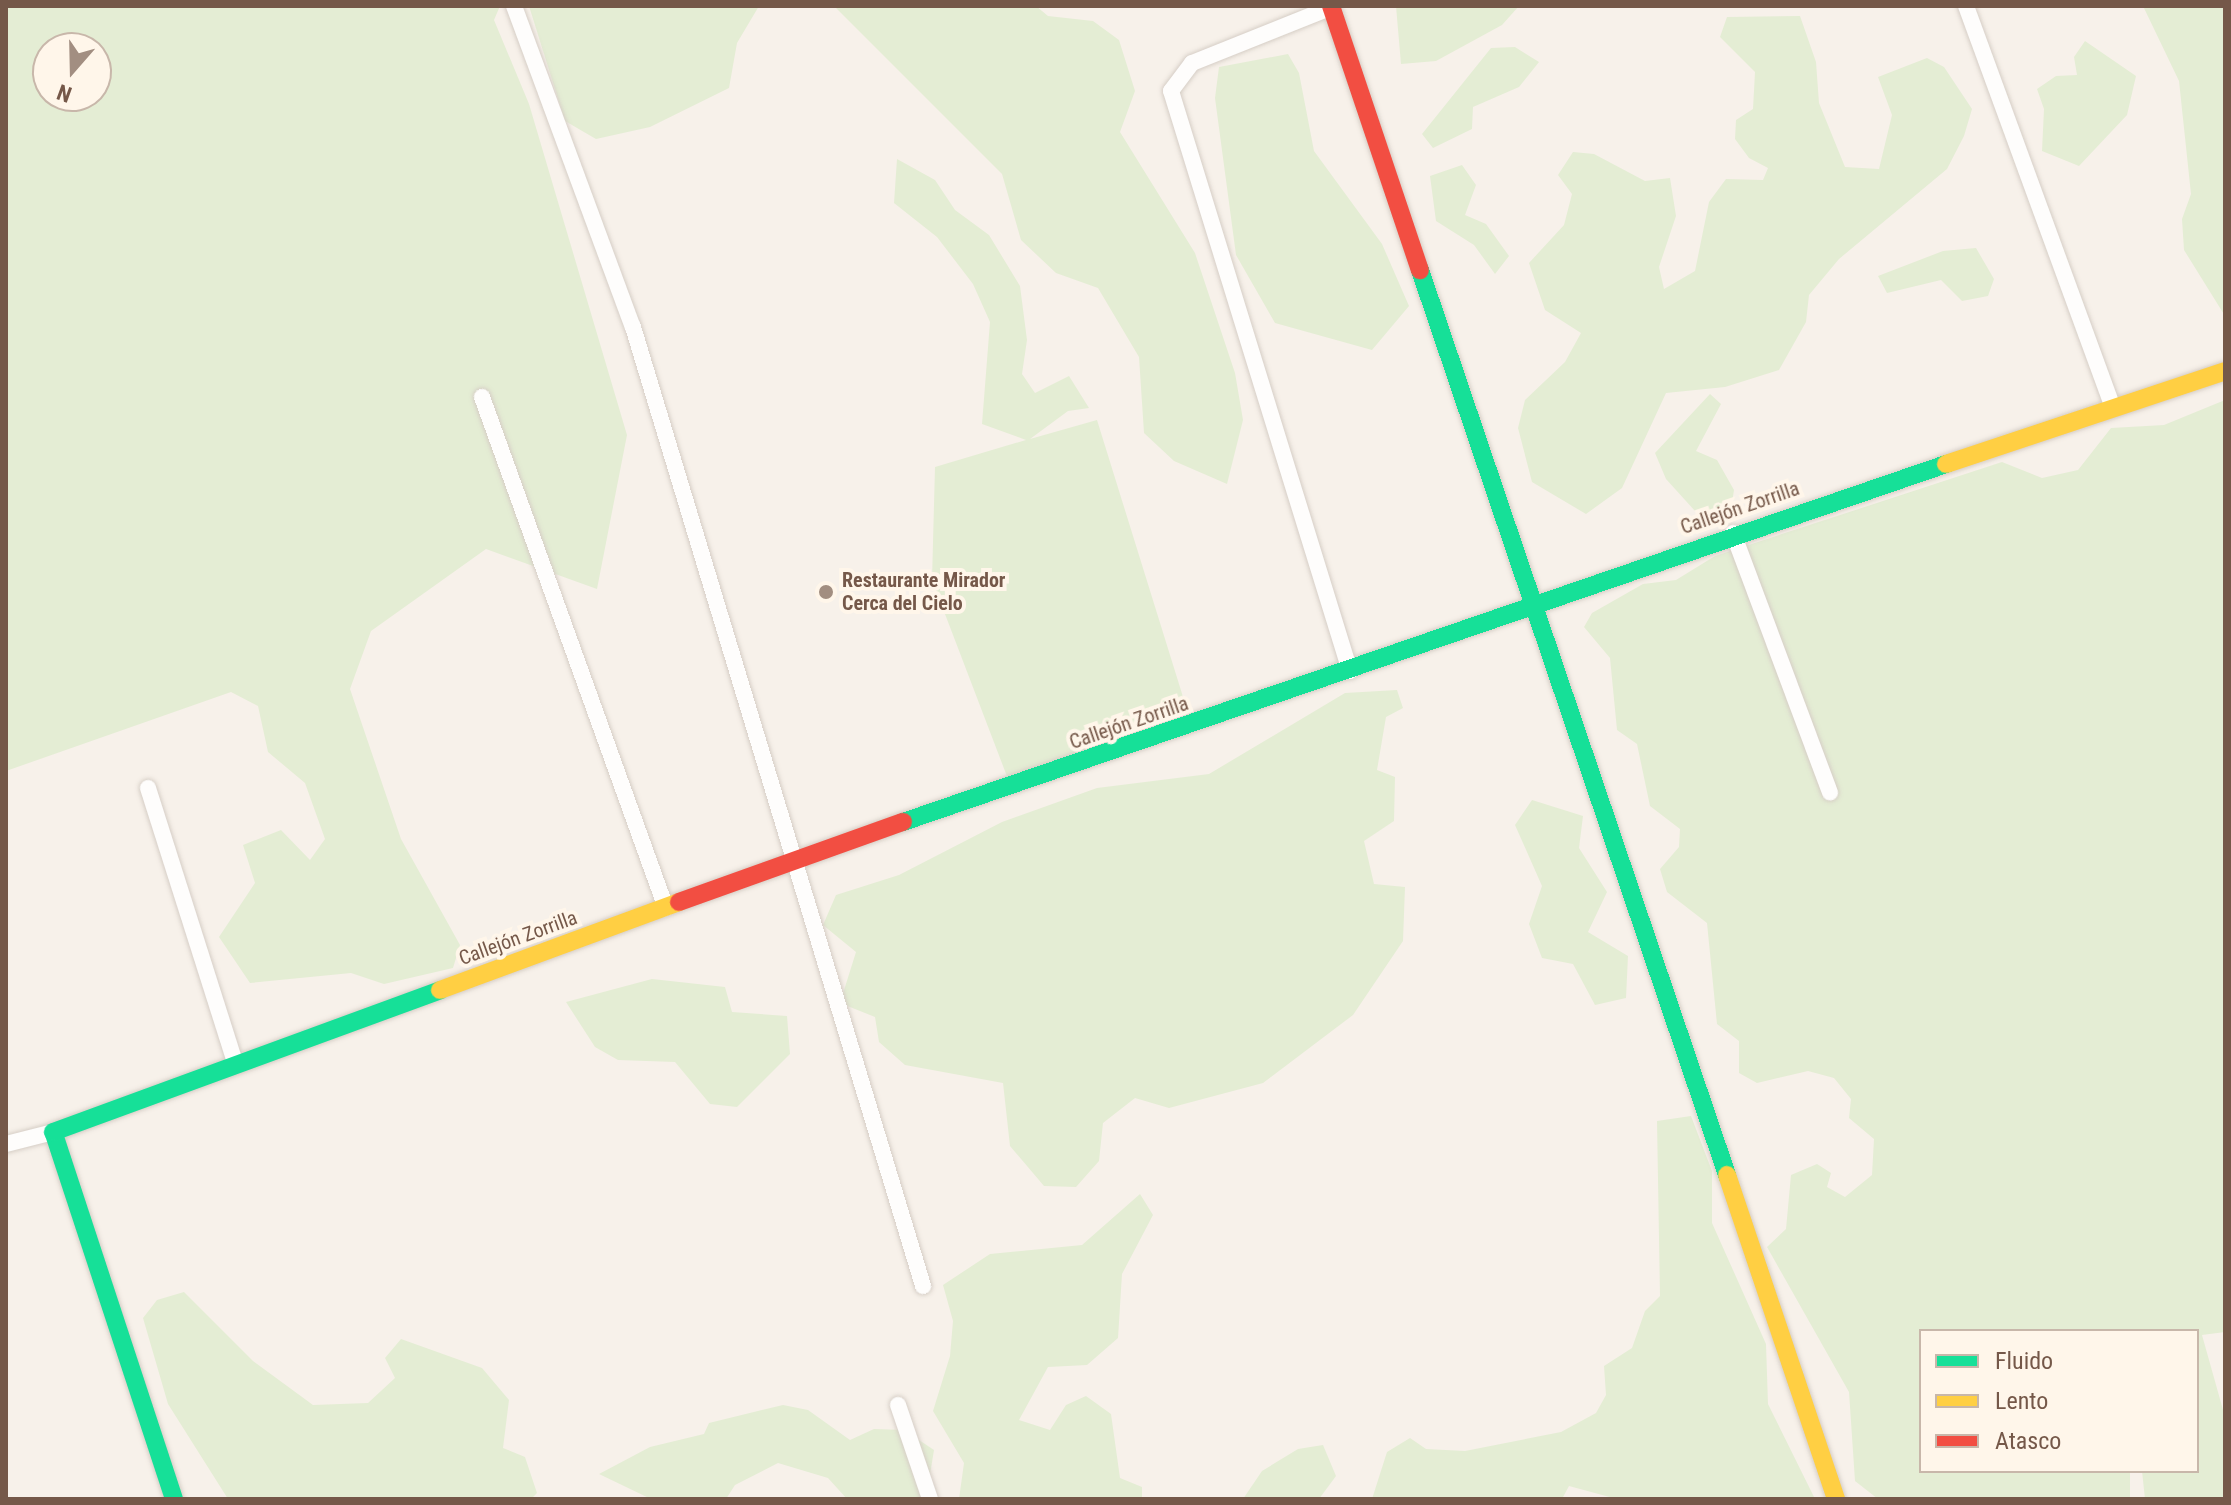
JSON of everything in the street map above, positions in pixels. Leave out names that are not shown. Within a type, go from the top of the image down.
[{"type":"street","points":[[514,6],[587,187],[798,859],[923,1286]]},
{"type":"street","points":[[1966,6],[2113,408]]},
{"type":"street","points":[[1350,671],[1171,91],[1192,63],[1332,7],[1836,1499]]},
{"type":"street","name":"Callejón Zorrilla","points":[[53,1132],[798,859],[1350,671],[1535,601],[1733,533],[2225,371]]},
{"type":"street","points":[[482,397],[666,908]]},
{"type":"street","points":[[1733,533],[1830,792]]},
{"type":"street","points":[[148,788],[236,1065]]},
{"type":"street","points":[[6,1144],[53,1132],[174,1499]]},
{"type":"street","points":[[898,1405],[930,1499]]},
{"type":"green space","points":[[6,6],[500,6],[494,20],[529,104],[627,435],[597,589],[486,549],[371,631],[350,689],[401,839],[460,945],[453,968],[384,984],[351,973],[250,983],[219,937],[255,883],[243,845],[281,830],[310,860],[325,839],[305,783],[268,752],[258,706],[231,692],[6,771]]},
{"type":"green space","points":[[529,6],[759,6],[737,43],[729,88],[650,127],[596,139],[565,121]]},
{"type":"green space","points":[[834,6],[1036,6],[1048,16],[1093,21],[1119,40],[1135,91],[1120,132],[1195,253],[1235,373],[1243,420],[1227,484],[1174,461],[1144,433],[1139,357],[1098,288],[1056,273],[1021,240],[1002,174]]},
{"type":"green space","points":[[1396,6],[1519,6],[1502,25],[1436,61],[1401,64]]},
{"type":"green space","points":[[2143,6],[2225,6],[2225,316],[2184,250],[2182,219],[2191,194],[2179,81]]},
{"type":"green space","points":[[1800,16],[1816,62],[1819,103],[1845,167],[1879,169],[1892,115],[1878,77],[1927,58],[1944,67],[1972,109],[1964,136],[1947,169],[1839,259],[1809,295],[1806,322],[1779,370],[1725,387],[1666,393],[1622,488],[1586,514],[1532,482],[1518,428],[1525,400],[1565,362],[1581,333],[1545,310],[1529,263],[1564,225],[1572,194],[1558,175],[1573,152],[1594,154],[1645,181],[1670,178],[1676,216],[1659,267],[1664,289],[1695,271],[1709,202],[1726,179],[1763,180],[1768,168],[1749,158],[1735,139],[1736,120],[1753,109],[1755,72],[1720,37],[1727,17]]},
{"type":"green space","points":[[2085,41],[2136,76],[2127,115],[2079,166],[2042,151],[2044,109],[2037,89],[2056,76],[2077,75],[2074,57]]},
{"type":"green space","points":[[1515,47],[1539,62],[1519,87],[1473,107],[1472,129],[1433,148],[1422,134],[1491,48]]},
{"type":"green space","points":[[1288,54],[1299,73],[1314,151],[1382,244],[1409,306],[1372,350],[1275,323],[1236,255],[1215,98],[1219,67]]},
{"type":"green space","points":[[897,159],[935,180],[955,210],[989,235],[1020,286],[1027,340],[1022,374],[1035,393],[1069,376],[1089,408],[1068,411],[1030,439],[1097,420],[1188,713],[1008,779],[932,580],[935,467],[1026,440],[982,424],[990,322],[973,284],[937,237],[894,203]]},
{"type":"green space","points":[[1462,165],[1476,185],[1465,215],[1486,224],[1509,256],[1495,274],[1474,245],[1436,221],[1430,176]]},
{"type":"green space","points":[[1976,248],[1994,279],[1988,296],[1962,301],[1941,280],[1887,293],[1878,276],[1943,251]]},
{"type":"green space","points":[[1710,394],[1721,404],[1696,451],[1717,460],[1734,490],[1732,503],[1714,513],[1695,511],[1666,479],[1655,453]]},
{"type":"green space","points":[[2225,400],[2225,1332],[2202,1335],[2225,1417],[2225,1499],[2145,1499],[2142,1473],[2199,1473],[2199,1329],[1919,1329],[1919,1473],[2130,1473],[2130,1499],[1878,1499],[1855,1481],[1849,1392],[1767,1247],[1786,1229],[1791,1175],[1817,1164],[1831,1173],[1827,1187],[1845,1197],[1872,1175],[1874,1139],[1849,1118],[1851,1099],[1834,1078],[1808,1071],[1757,1083],[1739,1073],[1739,1041],[1717,1024],[1707,923],[1667,892],[1660,869],[1679,847],[1680,829],[1650,806],[1637,744],[1617,730],[1610,658],[1584,627],[1592,613],[1643,584],[1676,580],[1715,556],[2002,462],[2042,478],[2078,470],[2111,428],[2164,425]]},
{"type":"green space","points":[[1397,690],[1403,708],[1386,717],[1377,770],[1395,777],[1394,821],[1364,841],[1374,884],[1405,887],[1403,941],[1353,1015],[1263,1083],[1169,1108],[1135,1098],[1103,1123],[1099,1161],[1076,1187],[1044,1186],[1010,1146],[1003,1083],[905,1065],[879,1042],[875,1017],[840,1003],[856,952],[823,925],[836,895],[899,875],[1002,822],[1097,788],[1209,774],[1345,693]]},
{"type":"green space","points":[[1532,800],[1583,816],[1579,848],[1607,892],[1588,932],[1628,956],[1626,998],[1595,1005],[1573,964],[1542,958],[1529,924],[1542,886],[1515,825]]},
{"type":"green space","points":[[652,979],[725,987],[732,1012],[787,1016],[790,1054],[737,1107],[710,1104],[675,1062],[618,1060],[595,1047],[566,1002]]},
{"type":"green space","points":[[1691,1116],[1712,1171],[1712,1223],[1766,1344],[1768,1404],[1815,1499],[1617,1499],[1569,1486],[1562,1499],[1372,1499],[1387,1452],[1410,1438],[1426,1449],[1465,1451],[1561,1432],[1596,1413],[1606,1395],[1604,1366],[1632,1348],[1645,1311],[1660,1296],[1657,1121]]},
{"type":"green space","points":[[1140,1194],[1153,1215],[1122,1274],[1118,1338],[1087,1365],[1048,1367],[1019,1420],[1050,1430],[1066,1405],[1086,1396],[1111,1414],[1120,1478],[1142,1487],[1142,1499],[959,1499],[964,1463],[933,1411],[950,1356],[953,1321],[943,1285],[990,1254],[1082,1245]]},
{"type":"green space","points":[[184,1292],[253,1361],[313,1405],[368,1403],[395,1378],[385,1358],[401,1339],[482,1368],[509,1400],[503,1448],[525,1457],[537,1493],[531,1499],[228,1499],[168,1404],[143,1318],[157,1300]]},
{"type":"green space","points":[[783,1405],[808,1410],[850,1440],[874,1429],[904,1430],[934,1450],[926,1499],[847,1499],[828,1478],[778,1463],[735,1485],[726,1499],[651,1499],[599,1474],[650,1447],[704,1434],[709,1423]]},
{"type":"green space","points":[[1323,1445],[1336,1476],[1319,1499],[1243,1499],[1262,1471],[1298,1449]]},
{"type":"traffic: fast","points":[[1420,270],[1727,1175]]},
{"type":"traffic: fast","points":[[903,822],[1946,464]]},
{"type":"traffic: fast","points":[[174,1499],[53,1132],[440,990]]},
{"type":"traffic: slow","points":[[1946,464],[2225,371]]},
{"type":"traffic: slow","points":[[440,990],[679,902]]},
{"type":"traffic: slow","points":[[1727,1175],[1836,1499]]},
{"type":"traffic: jam","points":[[1331,6],[1420,270]]},
{"type":"traffic: jam","points":[[679,902],[903,822]]},
{"type":"place","name":"Restaurante Mirador Cerca del Cielo","points":[[826,592]]}]
